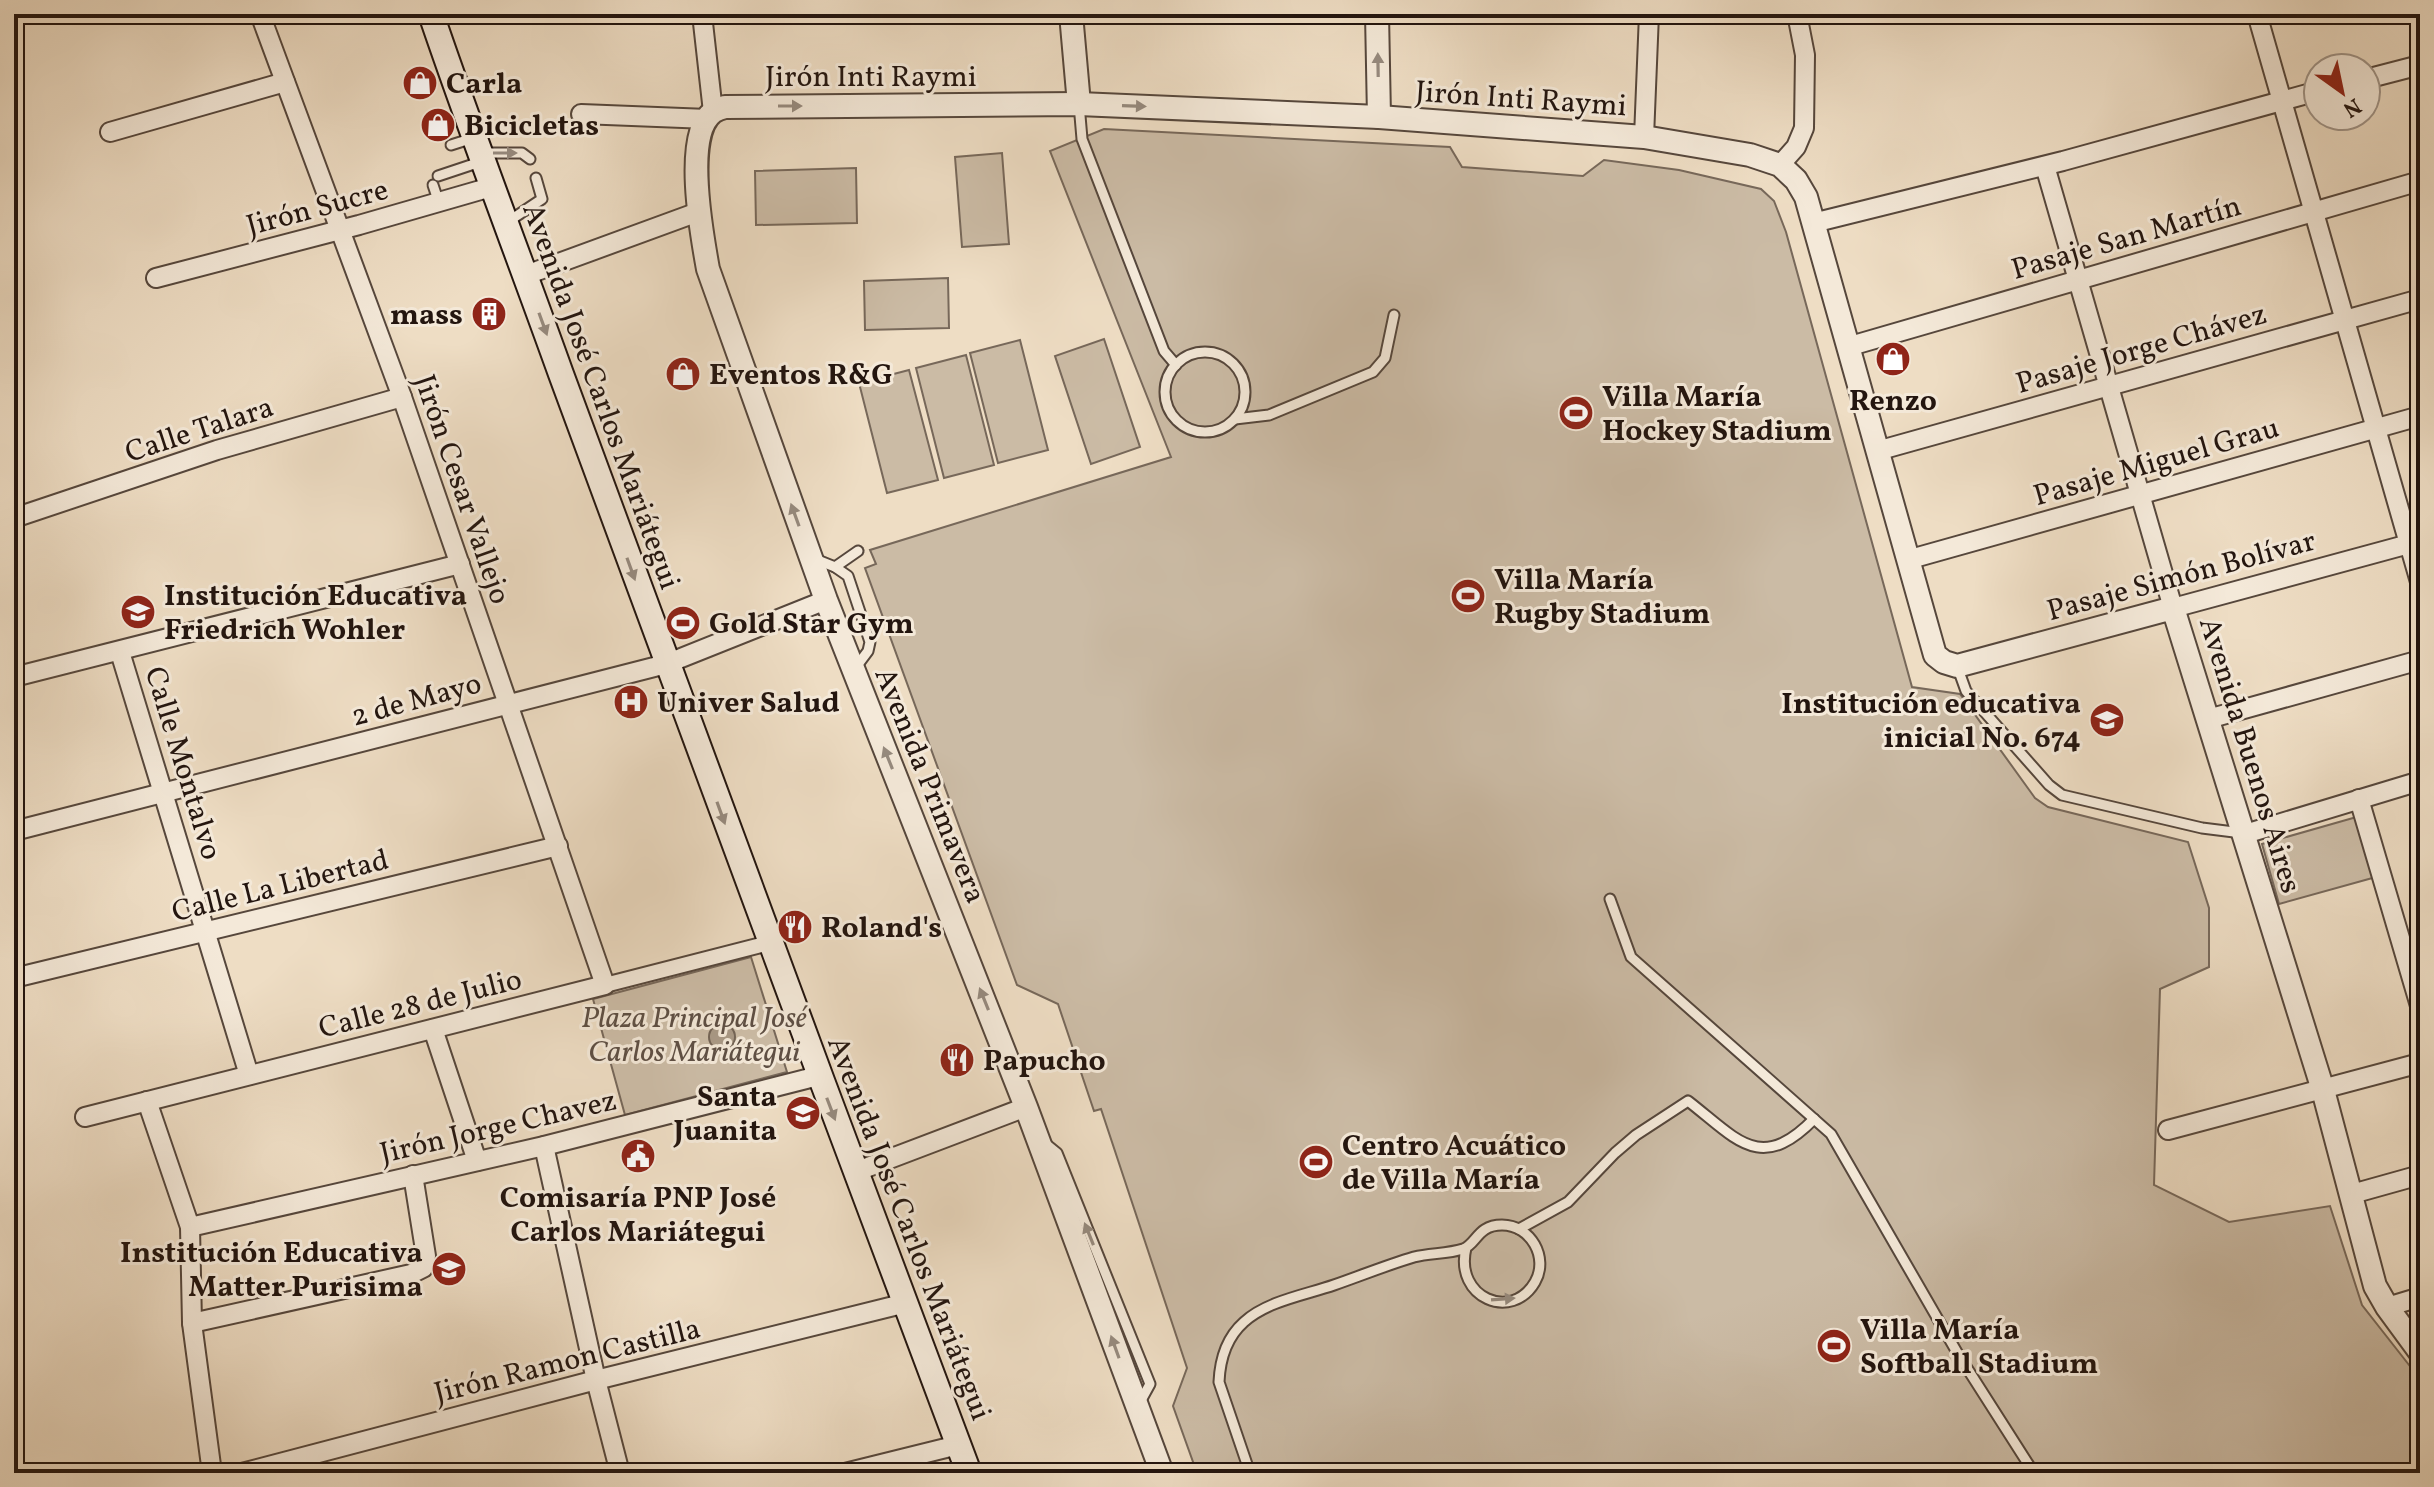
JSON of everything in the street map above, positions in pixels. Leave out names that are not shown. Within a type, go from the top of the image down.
[{"type":"main road","name":"Avenida José Carlos Mariátegui","points":[[431,14],[471,149],[491,187],[526,275],[818,1076],[969,1473]]},
{"type":"street","name":"Jirón Cesar Vallejo","points":[[260,14],[402,397],[605,985]]},
{"type":"street","points":[[581,114],[710,115],[702,14]]},
{"type":"street","points":[[1071,14],[1079,104]]},
{"type":"street","points":[[1377,14],[1379,117]]},
{"type":"street","points":[[1644,137],[1649,14]]},
{"type":"street","points":[[1797,14],[1805,55],[1804,128],[1796,147],[1780,165],[1796,180],[1806,197],[1935,655],[1957,666]]},
{"type":"street","points":[[2257,14],[2376,428],[2415,543],[2420,582]]},
{"type":"street","points":[[2382,75],[2420,65]]},
{"type":"street","points":[[110,132],[285,82]]},
{"type":"street","points":[[1813,223],[2045,166],[2302,95]]},
{"type":"street","name":"Jirón Inti Raymi","points":[[710,115],[725,107],[1079,104],[1379,117],[1644,137],[1750,155],[1780,165]]},
{"type":"street","name":"Avenida Primavera","points":[[710,115],[699,138],[698,212],[708,269],[826,600],[1026,1107],[1162,1473]]},
{"type":"street","name":"Avenida Buenos Aires","points":[[2045,166],[2173,608],[2323,1090],[2375,1286],[2420,1352]]},
{"type":"street","name":"Pasaje San Martín","points":[[1847,347],[2420,181]]},
{"type":"street","name":"Jirón Sucre","points":[[156,278],[339,231],[437,188],[491,187]]},
{"type":"street","points":[[526,275],[698,212]]},
{"type":"street","name":"Pasaje Jorge Chávez","points":[[1877,451],[2420,299]]},
{"type":"street","name":"Calle Talara","points":[[14,518],[217,450],[402,397]]},
{"type":"street","name":"Pasaje Miguel Grau","points":[[1907,560],[2420,416]]},
{"type":"street","name":"Pasaje Simón Bolívar","points":[[1957,666],[2415,543]]},
{"type":"street","points":[[14,677],[460,564]]},
{"type":"street","name":"2 de Mayo","points":[[14,831],[666,664],[826,600]]},
{"type":"street","name":"Calle Montalvo","points":[[120,652],[249,1075]]},
{"type":"street","points":[[2208,719],[2420,660]]},
{"type":"street","points":[[2245,834],[2420,781]]},
{"type":"street","points":[[2359,799],[2420,1006]]},
{"type":"street","name":"Calle La Libertad","points":[[14,978],[558,846]]},
{"type":"street","name":"Calle 28 de Julio","points":[[85,1117],[769,943]]},
{"type":"street","points":[[433,1029],[477,1161]]},
{"type":"street","points":[[2168,1130],[2420,1063]]},
{"type":"street","name":"Jirón Jorge Chavez","points":[[190,1227],[544,1146],[818,1076]]},
{"type":"street","points":[[147,1101],[190,1227],[192,1323],[212,1473]]},
{"type":"street","points":[[855,1172],[1026,1107]]},
{"type":"street","points":[[544,1146],[620,1473]]},
{"type":"street","points":[[192,1323],[411,1274],[423,1268],[426,1256],[413,1175]]},
{"type":"street","points":[[2352,1194],[2420,1175]]},
{"type":"street","points":[[2387,1307],[2420,1297]]},
{"type":"street","name":"Jirón Ramon Castilla","points":[[242,1473],[906,1303]]},
{"type":"street","points":[[845,1473],[958,1445]]},
{"type":"lane","points":[[1079,104],[1082,139],[1164,351],[1176,365]]},
{"type":"lane","points":[[437,188],[471,149],[522,153],[530,159]]},
{"type":"lane","points":[[505,224],[542,199],[536,178]]},
{"type":"lane","points":[[1235,419],[1269,415],[1373,372],[1385,358],[1394,315]]},
{"type":"lane","points":[[1203,352],[1224,356],[1232,362],[1244,380],[1245,390],[1241,410],[1235,419],[1218,430],[1207,432],[1187,428],[1179,422],[1171,414],[1165,394],[1170,374],[1176,365],[1193,354],[1203,352]]},
{"type":"lane","points":[[835,567],[858,551]]},
{"type":"lane","points":[[811,557],[848,576],[870,642],[868,651],[854,670]]},
{"type":"lane","points":[[1957,666],[1966,691],[2049,785],[2062,795],[2202,828],[2245,834]]},
{"type":"lane","points":[[1610,899],[1631,957],[1831,1134],[1958,1354],[2034,1473]]},
{"type":"lane","points":[[1519,1229],[1568,1202],[1636,1135],[1688,1101],[1736,1139],[1758,1148],[1789,1142],[1814,1119]]},
{"type":"lane","points":[[1489,1227],[1519,1229],[1530,1237],[1537,1248],[1539,1272],[1534,1284],[1514,1300],[1502,1302],[1478,1294],[1464,1273],[1466,1248],[1472,1239],[1489,1227]]},
{"type":"lane","points":[[1250,1473],[1219,1382],[1227,1343],[1244,1322],[1267,1308],[1415,1257],[1466,1248]]},
{"type":"green space","points":[[1104,129],[1450,147],[1462,167],[1583,176],[1604,160],[1679,170],[1761,189],[1774,201],[1786,232],[1912,687],[1960,694],[2035,798],[2048,807],[2188,842],[2209,908],[2209,967],[2160,989],[2154,1185],[2229,1222],[2330,1206],[2362,1305],[2420,1379],[2420,1473],[1197,1473],[1173,1406],[1187,1368],[1101,1109],[1094,1111],[1058,1004],[1017,985],[865,568],[876,564],[870,550],[1171,457],[1050,151]]},
{"type":"green space","points":[[1002,153],[1009,244],[962,247],[955,157]]},
{"type":"green space","points":[[856,168],[857,223],[756,225],[755,171]]},
{"type":"green space","points":[[948,278],[949,328],[865,330],[864,281]]},
{"type":"green space","points":[[1104,339],[1140,447],[1091,464],[1055,356]]},
{"type":"green space","points":[[1020,340],[1048,450],[998,463],[970,353]]},
{"type":"green space","points":[[966,355],[994,465],[944,478],[916,368]]},
{"type":"green space","points":[[909,370],[938,480],[887,493],[859,383]]},
{"type":"green space","points":[[2360,816],[2376,877],[2279,904],[2262,844]]},
{"type":"green space","name":"Plaza Principal José Carlos Mariátegui","points":[[751,957],[787,1072],[625,1115],[593,999]]},
{"type":"shaded area","points":[[722,1024],[731,1028],[735,1037],[731,1046],[722,1050],[713,1046],[709,1037],[713,1028]]},
{"type":"place","name":"Carla","points":[[420,83]]},
{"type":"place","name":"Bicicletas","points":[[438,125]]},
{"type":"place","name":"mass","points":[[489,314]]},
{"type":"place","name":"Renzo","points":[[1893,359]]},
{"type":"place","name":"Eventos R&G","points":[[683,374]]},
{"type":"place","name":"Villa María Hockey Stadium","points":[[1576,413]]},
{"type":"place","name":"Villa María Rugby Stadium","points":[[1468,596]]},
{"type":"place","name":"Institución Educativa Friedrich Wohler","points":[[138,612]]},
{"type":"place","name":"Gold Star Gym","points":[[683,623]]},
{"type":"place","name":"Univer Salud","points":[[631,702]]},
{"type":"place","name":"Institución educativa inicial No. 674","points":[[2107,720]]},
{"type":"place","name":"Roland's","points":[[795,927]]},
{"type":"place","name":"Papucho","points":[[957,1060]]},
{"type":"place","name":"Santa Juanita","points":[[803,1113]]},
{"type":"place","name":"Comisaría PNP José Carlos Mariátegui","points":[[638,1156]]},
{"type":"place","name":"Centro Acuático de Villa María","points":[[1316,1162]]},
{"type":"place","name":"Institución Educativa Matter Purisima","points":[[449,1269]]},
{"type":"place","name":"Villa María Softball Stadium","points":[[1834,1346]]}]
